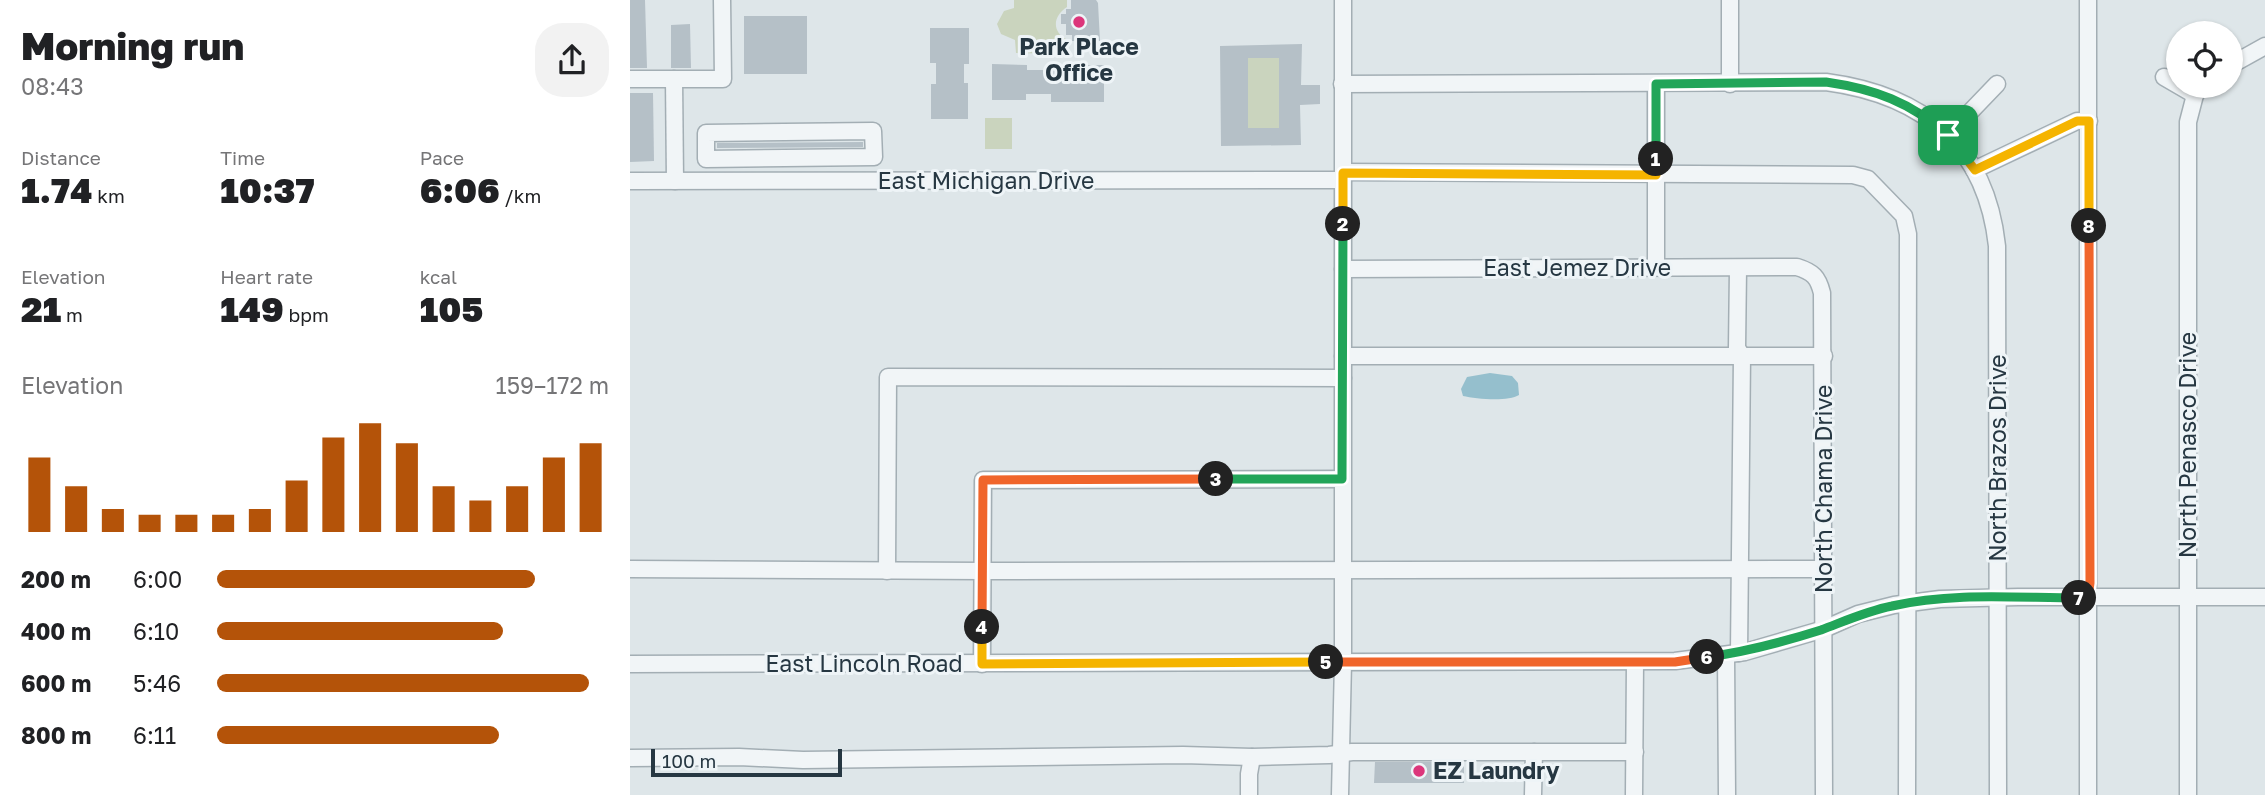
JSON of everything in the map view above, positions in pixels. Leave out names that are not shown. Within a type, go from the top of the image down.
[{"type":"street","points":[[630,79],[723,79],[722,0]]},
{"type":"street","points":[[1340,795],[1343,662],[1343,0]]},
{"type":"street","points":[[1730,0],[1730,84]]},
{"type":"street","points":[[2088,0],[2088,795]]},
{"type":"street","points":[[2243,58],[2265,46]]},
{"type":"street","points":[[674,79],[675,181]]},
{"type":"street","points":[[1342,84],[1826,82],[1880,93],[1928,118],[1948,135],[1997,84]]},
{"type":"street","points":[[1656,84],[1656,268]]},
{"type":"street","name":"North Penasco Drive","points":[[2188,795],[2188,122],[2196,98]]},
{"type":"street","points":[[1975,170],[2077,121],[2089,121]]},
{"type":"street","points":[[873,131],[874,157],[828,158],[706,159],[706,133],[873,131]]},
{"type":"street","name":"North Brazos Drive","points":[[1948,135],[1980,178],[1994,221],[1997,246],[1998,795]]},
{"type":"street","points":[[753,158],[754,181]]},
{"type":"street","points":[[828,158],[828,181]]},
{"type":"street","name":"East Michigan Drive","points":[[630,181],[1343,176],[1862,176],[1904,216],[1908,234],[1907,795]]},
{"type":"street","name":"East Jemez Drive","points":[[1343,269],[1797,267],[1811,271]]},
{"type":"street","points":[[1727,795],[1738,569],[1742,356],[1737,348],[1738,269]]},
{"type":"street","name":"North Chama Drive","points":[[1811,271],[1819,280],[1822,293],[1824,356],[1824,795]]},
{"type":"street","points":[[1343,356],[1824,356]]},
{"type":"street","points":[[887,571],[888,377],[1343,378]]},
{"type":"street","points":[[982,664],[983,480],[1342,479]]},
{"type":"street","points":[[630,569],[1824,569]]},
{"type":"street","name":"East Lincoln Road","points":[[630,664],[1675,662],[1732,654],[1824,629],[1858,614],[1940,599],[2265,597]]},
{"type":"street","points":[[1634,795],[1635,662]]},
{"type":"street","points":[[630,758],[817,760],[1252,757],[1329,755],[1341,752],[1635,752]]},
{"type":"street","points":[[1533,795],[1534,752]]},
{"type":"street","points":[[1249,795],[1252,757]]},
{"type":"green space","points":[[1014,0],[1067,0],[1067,7],[1059,15],[1056,24],[1059,33],[1068,40],[1068,54],[1016,53],[1015,40],[1001,34],[997,24],[1004,11],[1014,8]]},
{"type":"green space","points":[[1248,58],[1279,58],[1279,128],[1248,128]]},
{"type":"green space","points":[[985,118],[1012,118],[1012,149],[985,149]]},
{"type":"water","points":[[1490,373],[1512,376],[1518,383],[1519,395],[1500,399],[1463,396],[1461,389],[1467,377]]},
{"type":"building","points":[[630,0],[645,0],[647,68],[630,68]]},
{"type":"building","name":"Park Place Office","points":[[1071,0],[1096,0],[1100,41],[1072,41],[1072,35],[1066,35],[1066,24],[1061,24],[1061,14],[1066,14],[1066,9],[1071,9]]},
{"type":"building","points":[[744,16],[807,16],[807,74],[744,74]]},
{"type":"building","points":[[690,24],[691,68],[671,68],[671,25]]},
{"type":"building","points":[[930,28],[969,28],[969,64],[964,64],[964,83],[968,83],[968,119],[931,119],[931,84],[936,84],[936,63],[930,63]]},
{"type":"building","points":[[1302,44],[1301,85],[1320,85],[1320,104],[1300,105],[1301,145],[1221,146],[1220,46]],"holes":[[[1248,58],[1279,58],[1279,128],[1248,128]]]},
{"type":"building","points":[[992,64],[1027,65],[1027,70],[1050,70],[1050,65],[1104,65],[1104,102],[1051,102],[1051,94],[1026,94],[1026,100],[992,100]]},
{"type":"building","points":[[630,93],[653,93],[654,161],[630,162]]},
{"type":"building","points":[[863,142],[863,147],[717,148],[717,143]]},
{"type":"building","name":"EZ Laundry","points":[[1375,762],[1464,762],[1464,783],[1374,783]]},
{"type":"place","name":"Park Place Office","points":[[1079,22]]},
{"type":"place","name":"EZ Laundry","points":[[1419,771]]},
{"type":"route","points":[[1826,82],[1845,85],[1880,93],[1902,103],[1948,135],[1975,170],[2077,121],[2089,121],[2088,598],[1940,599],[1894,605],[1858,614],[1824,629],[1774,645],[1675,662],[982,664],[983,480],[1342,479],[1343,173],[1656,175],[1656,84],[1826,82]]}]
